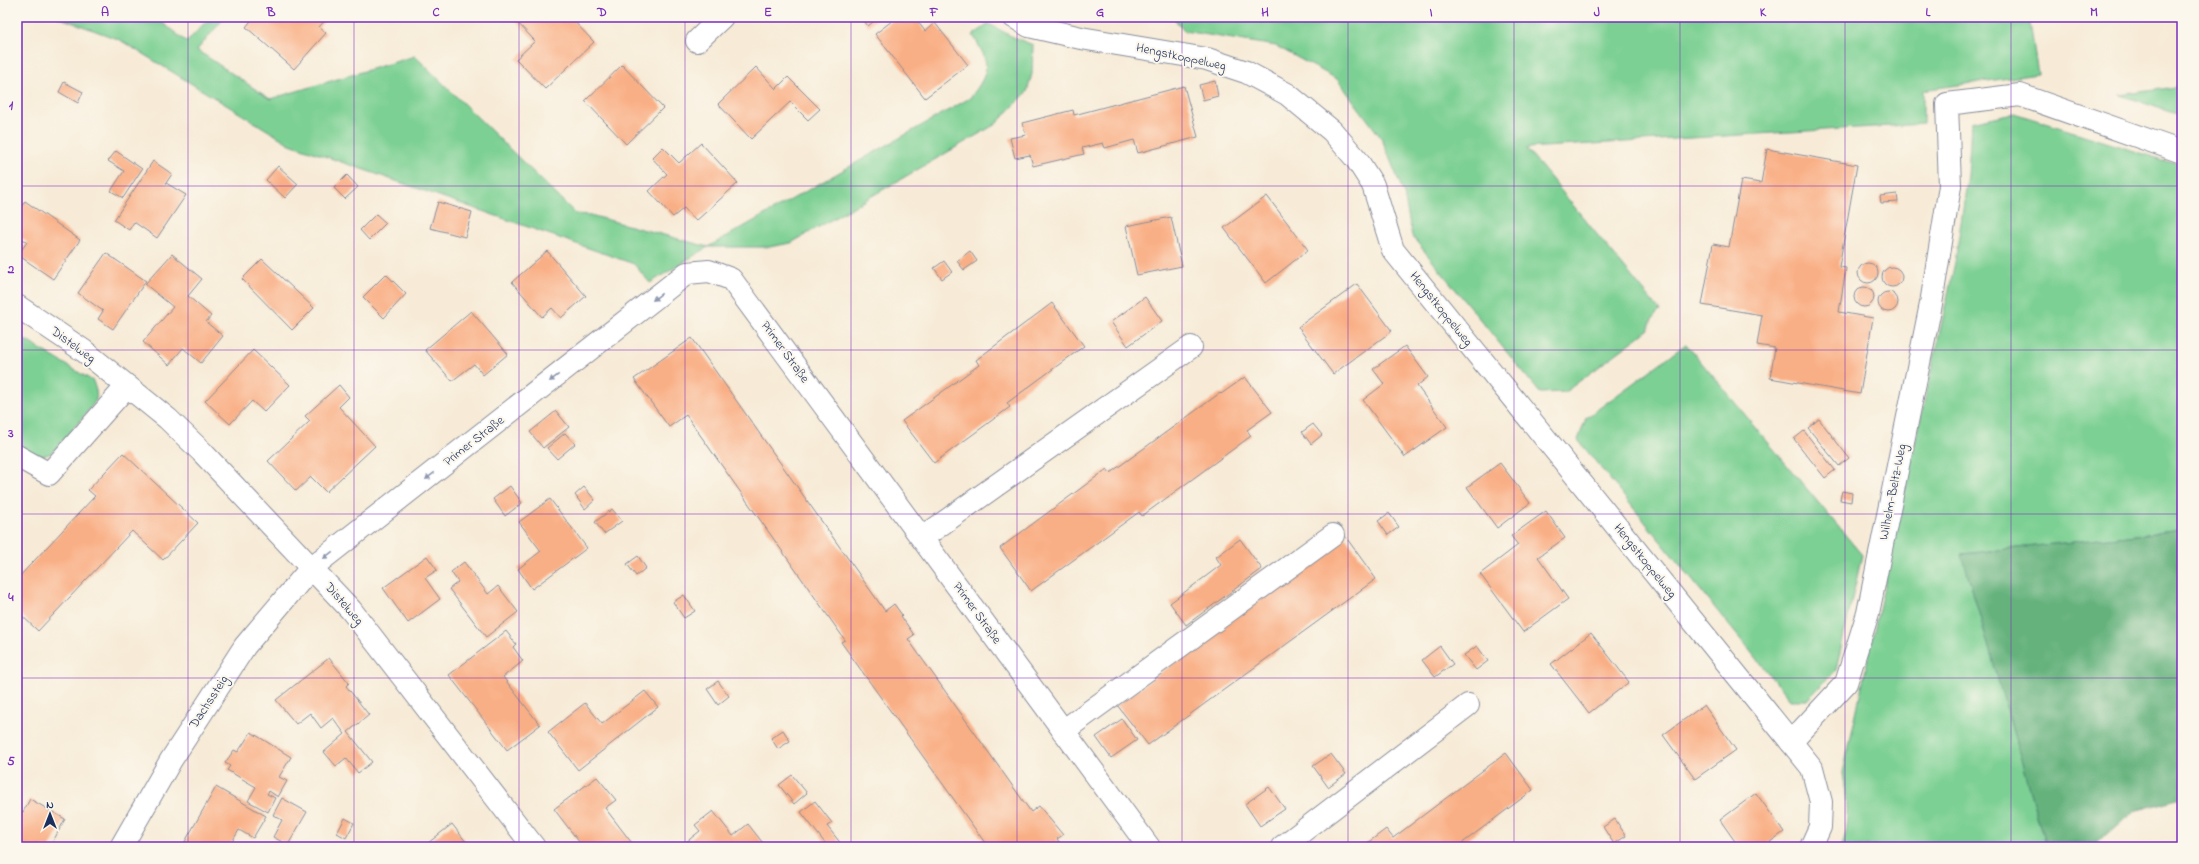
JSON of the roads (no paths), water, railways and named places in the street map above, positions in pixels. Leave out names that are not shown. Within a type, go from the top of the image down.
[{"type":"street","points":[[697,41],[722,17]]},
{"type":"street","name":"Hengstkoppelweg","points":[[1014,17],[1029,26],[1081,38],[1207,59],[1246,72],[1287,94],[1332,131],[1357,160],[1373,185],[1393,250],[1791,742]]},
{"type":"street","name":"Wilhelm-Beltz-Weg","points":[[1791,742],[1846,684],[1868,613],[1931,304],[1949,194],[1947,104],[2020,95],[2182,152]]},
{"type":"street","name":"Primer Straße","points":[[311,568],[687,273],[709,271],[731,278],[1149,847]]},
{"type":"street","name":"Distelweg","points":[[17,306],[84,351],[168,419],[202,452],[351,610],[534,847]]},
{"type":"street","points":[[922,538],[1190,347]]},
{"type":"street","points":[[17,456],[49,474],[127,386]]},
{"type":"street","points":[[1063,731],[1333,535]]},
{"type":"street","name":"Dachssteig","points":[[121,847],[171,760],[245,646],[311,568]]},
{"type":"street","points":[[1282,847],[1468,705]]},
{"type":"street","points":[[1791,742],[1812,768],[1821,802],[1820,827],[1811,847]]}]
